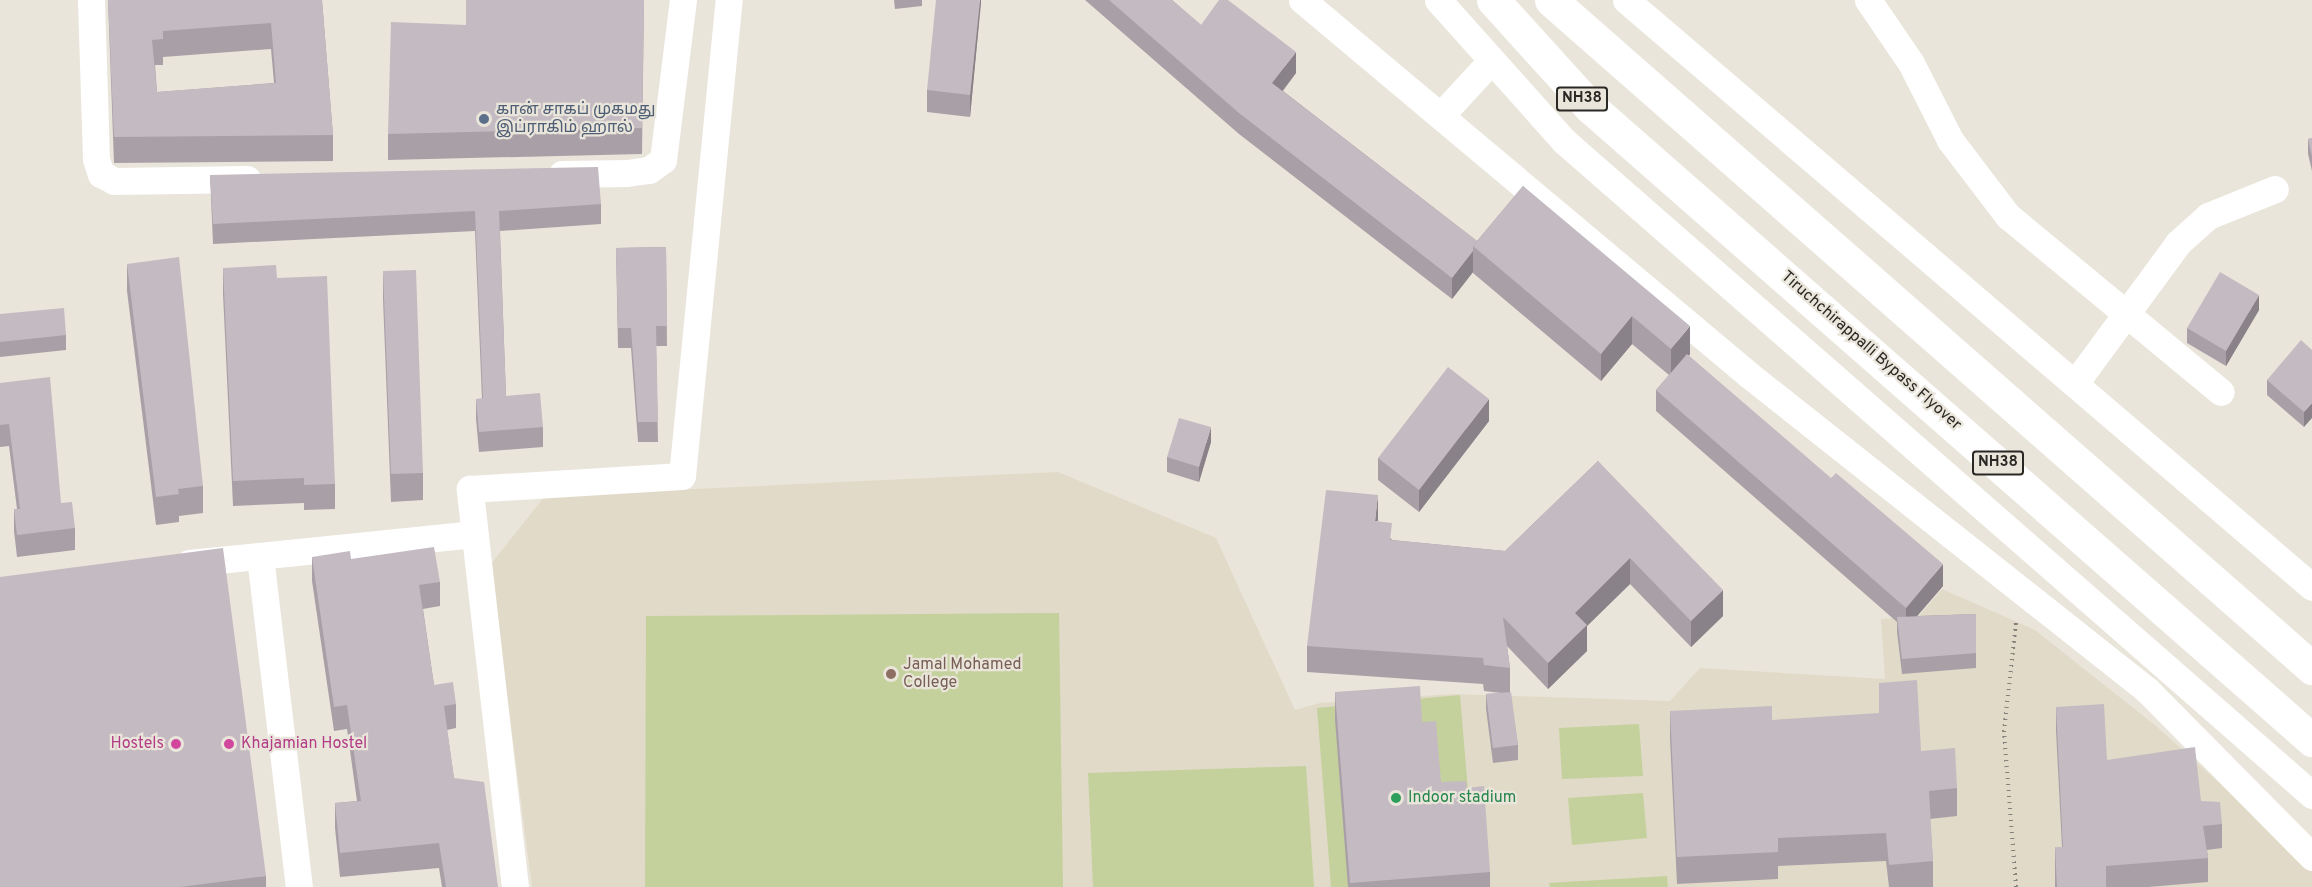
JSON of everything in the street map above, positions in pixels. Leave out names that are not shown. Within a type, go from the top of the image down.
[{"type":"highway","name":"Tiruchchirappalli Bypass Flyover","points":[[1492,0],[1589,106],[2312,740]]},
{"type":"highway","name":"NH38","points":[[1551,0],[2312,668]]},
{"type":"street","points":[[91,0],[96,159],[101,174],[114,181],[275,179]]},
{"type":"street","points":[[533,175],[627,173],[649,170],[663,160],[683,0]]},
{"type":"street","points":[[515,887],[470,489],[682,476],[729,0]]},
{"type":"street","points":[[1302,0],[1749,375],[2147,690],[2312,857]]},
{"type":"street","points":[[1438,0],[1490,62],[1564,141],[2312,795]]},
{"type":"street","points":[[1626,0],[2076,382],[2312,587]]},
{"type":"street","points":[[1868,0],[1911,63],[1950,140],[2008,216],[2128,318],[2221,392]]},
{"type":"street","points":[[1441,115],[1490,62]]},
{"type":"street","points":[[2076,382],[2128,318],[2178,243],[2208,216],[2275,189]]},
{"type":"street","points":[[165,565],[475,534]]},
{"type":"street","points":[[260,556],[299,887]]},
{"type":"path","points":[[2016,887],[2004,732],[2020,590]]},
{"type":"shaded area","name":"Jamal Mohamed College","points":[[1058,472],[1216,538],[1295,710],[1320,703],[1451,694],[1670,701],[1700,668],[1885,679],[1881,619],[1918,617],[1942,589],[2035,630],[2156,726],[2312,866],[2312,887],[532,887],[490,565],[545,496]]},
{"type":"green space","points":[[1059,613],[1063,887],[645,887],[646,616]]},
{"type":"green space","name":"Indoor stadium","points":[[1460,695],[1476,887],[1331,887],[1317,708]]},
{"type":"green space","points":[[1639,724],[1643,776],[1562,779],[1559,728]]},
{"type":"green space","points":[[1306,766],[1314,887],[1093,887],[1088,773]]},
{"type":"green space","points":[[1643,793],[1647,838],[1572,845],[1568,798]]},
{"type":"green space","points":[[1667,876],[1668,887],[1550,887],[1549,883]]},
{"type":"building","points":[[108,0],[322,0],[333,135],[114,137]],"holes":[[[271,23],[276,83],[157,92],[152,40],[163,39],[163,31]]]},
{"type":"building","points":[[466,0],[644,0],[642,128],[388,134],[391,22],[466,25]]},
{"type":"building","points":[[936,0],[980,0],[970,95],[927,90]]},
{"type":"building","points":[[1109,0],[1172,0],[1201,25],[1219,0],[1228,0],[1296,52],[1272,83],[1477,241],[1473,246],[1473,251],[1452,278],[1239,113]]},
{"type":"building","points":[[2312,138],[2312,156],[2308,139]]},
{"type":"building","points":[[598,167],[601,204],[499,211],[506,396],[540,393],[543,427],[479,432],[476,399],[483,398],[475,211],[213,224],[210,175]]},
{"type":"building","points":[[1523,186],[1690,326],[1671,349],[1632,316],[1601,354],[1473,246]]},
{"type":"building","points":[[666,247],[667,326],[656,326],[658,422],[638,422],[631,328],[618,328],[616,248]]},
{"type":"building","points":[[179,257],[203,486],[178,489],[179,494],[156,497],[127,264]]},
{"type":"building","points":[[276,265],[277,278],[327,276],[335,484],[304,485],[304,478],[233,481],[223,268]]},
{"type":"building","points":[[416,270],[423,473],[391,474],[383,271]]},
{"type":"building","points":[[2220,272],[2259,295],[2226,351],[2187,328]]},
{"type":"building","points":[[64,308],[66,335],[0,342],[0,314]]},
{"type":"building","points":[[2301,340],[2312,350],[2312,403],[2304,412],[2267,380]]},
{"type":"building","points":[[1687,354],[1831,478],[1836,473],[1943,564],[1906,608],[1656,390]]},
{"type":"building","points":[[1448,367],[1489,399],[1419,490],[1378,458]]},
{"type":"building","points":[[50,377],[61,503],[72,502],[75,528],[17,535],[14,509],[20,509],[9,424],[0,425],[0,383]]},
{"type":"building","points":[[1179,418],[1211,427],[1199,467],[1167,457]]},
{"type":"building","points":[[1598,461],[1723,590],[1691,621],[1630,558],[1575,613],[1587,625],[1548,663],[1503,617],[1510,668],[1484,665],[1483,658],[1307,646],[1326,490],[1378,495],[1375,521],[1392,523],[1390,540],[1505,551]]},
{"type":"building","points":[[434,547],[440,582],[419,585],[434,685],[453,682],[456,704],[444,706],[454,778],[484,782],[498,887],[446,887],[439,843],[340,853],[335,803],[361,801],[347,705],[334,707],[312,557],[350,551],[351,559]]},
{"type":"building","points":[[223,548],[266,876],[180,887],[0,887],[0,577]]},
{"type":"building","points":[[1976,614],[1976,653],[1902,659],[1897,617]]},
{"type":"building","points":[[1917,680],[1921,751],[1955,748],[1957,788],[1929,791],[1933,861],[1889,865],[1886,833],[1778,838],[1778,852],[1677,857],[1670,711],[1772,706],[1772,720],[1879,713],[1879,683]]},
{"type":"building","name":"Indoor stadium","points":[[1420,686],[1422,722],[1436,721],[1441,782],[1466,781],[1467,788],[1484,786],[1490,872],[1350,883],[1335,692]]},
{"type":"building","points":[[1511,692],[1518,745],[1493,748],[1486,694]]},
{"type":"building","points":[[2104,704],[2107,760],[2195,747],[2201,801],[2220,802],[2222,824],[2203,826],[2208,858],[2106,866],[2106,887],[2057,887],[2055,847],[2063,847],[2056,707]]},
{"type":"place","name":"கான் சாகப் முகமது இப்ராகிம் ஹால்","points":[[484,119]]},
{"type":"place","name":"Jamal Mohamed College","points":[[891,674]]},
{"type":"place","name":"Hostels","points":[[176,744]]},
{"type":"place","name":"Khajamian Hostel","points":[[229,744]]},
{"type":"place","name":"Indoor stadium","points":[[1396,798]]}]
